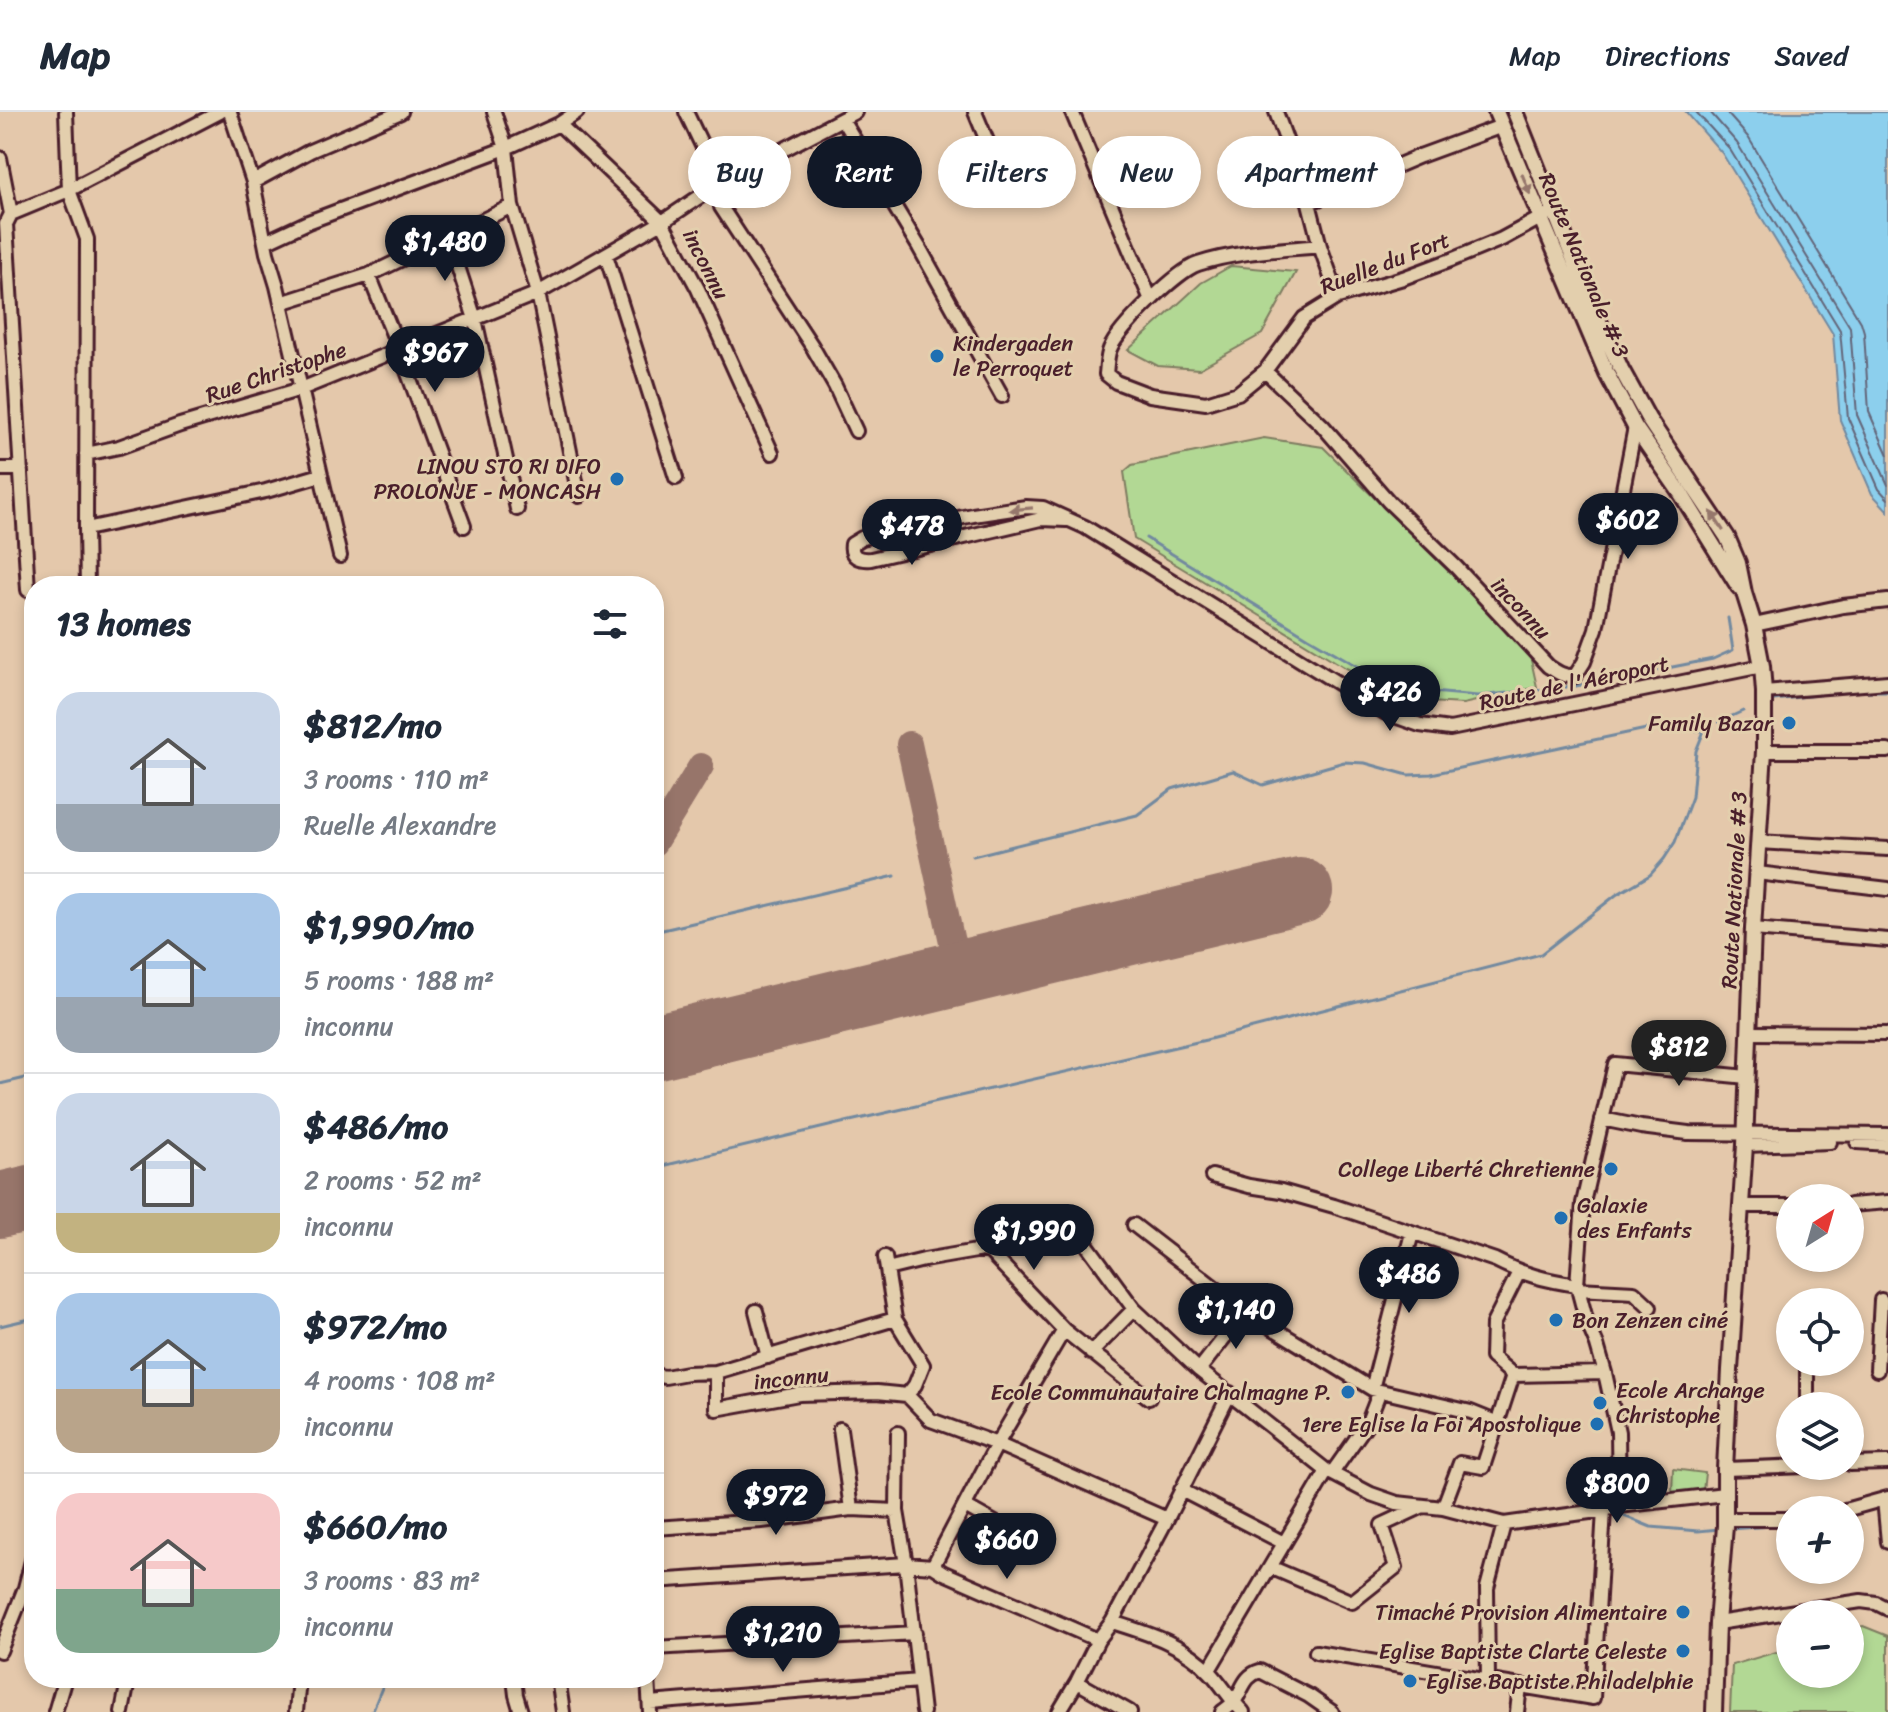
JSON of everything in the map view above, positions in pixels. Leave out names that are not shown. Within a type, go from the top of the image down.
[{"type":"main road","name":"Route Nationale # 3","points":[[1515,112],[1546,215],[1607,374],[1635,427],[1744,593]]},
{"type":"main road","name":"Route Nationale # 3","points":[[1499,119],[1621,369],[1649,420],[1727,537],[1738,563],[1762,666],[1764,751],[1714,1712]]},
{"type":"street","points":[[66,112],[69,190],[87,239],[87,576]]},
{"type":"street","points":[[11,214],[69,190],[220,112]]},
{"type":"street","points":[[230,112],[253,182],[340,556]]},
{"type":"street","points":[[253,182],[310,151],[401,112]]},
{"type":"street","points":[[494,112],[506,148],[512,206],[538,293],[579,496]]},
{"type":"street","points":[[266,247],[308,222],[506,148],[559,124],[577,112]]},
{"type":"street","name":"inconnu","points":[[686,112],[697,136]]},
{"type":"street","name":"Rue Christophe","points":[[791,146],[855,112]]},
{"type":"street","points":[[975,112],[985,136]]},
{"type":"street","points":[[1072,112],[1151,300]]},
{"type":"street","points":[[1276,112],[1285,136]]},
{"type":"street","points":[[842,119],[919,247],[1002,396]]},
{"type":"street","points":[[1405,162],[1499,119]]},
{"type":"street","name":"inconnu","points":[[559,124],[662,222],[698,289],[772,453]]},
{"type":"street","points":[[0,158],[11,214],[6,224],[27,576]]},
{"type":"street","name":"Rue Christophe","points":[[86,454],[119,447],[180,425],[301,389],[538,293],[688,205]]},
{"type":"street","points":[[281,303],[369,275],[512,206]]},
{"type":"street","name":"inconnu","points":[[722,208],[812,346],[856,431]]},
{"type":"street","points":[[1310,208],[1338,297]]},
{"type":"street","name":"Ruelle du Fort","points":[[1320,246],[1237,254],[1194,265],[1151,300],[1126,326],[1110,350],[1106,374],[1116,382],[1150,395],[1206,403],[1238,393],[1265,371],[1304,318],[1338,297],[1439,264],[1502,239],[1546,215]]},
{"type":"street","points":[[448,236],[475,319],[517,509]]},
{"type":"street","points":[[606,255],[676,478]]},
{"type":"street","points":[[369,275],[464,526]]},
{"type":"street","name":"inconnu","points":[[1265,371],[1322,425],[1389,502],[1456,567],[1548,666],[1568,677],[1575,676],[1584,662],[1596,629],[1635,427]]},
{"type":"street","points":[[0,469],[21,469]]},
{"type":"street","points":[[86,529],[266,491],[321,475]]},
{"type":"street","name":"Route de l'Aéroport","points":[[1066,520],[1041,519],[871,559],[858,558],[851,550],[852,544],[862,538],[973,515],[1026,507],[1043,508],[1085,527],[1386,713],[1420,725],[1450,729],[1762,666]]},
{"type":"street","points":[[1754,625],[1843,606],[1888,601]]},
{"type":"street","points":[[1764,692],[1888,682]]},
{"type":"street","points":[[1764,751],[1888,751]]},
{"type":"street","points":[[1758,842],[1888,849]]},
{"type":"street","points":[[1757,873],[1888,889]]},
{"type":"street","points":[[1753,929],[1888,940]]},
{"type":"street","points":[[1750,1033],[1888,1034]]},
{"type":"street","points":[[1619,1506],[1618,1432],[1605,1373],[1578,1287],[1583,1203],[1615,1064],[1747,1077]]},
{"type":"street","points":[[1602,1119],[1641,1127],[1745,1139],[1888,1144]]},
{"type":"street","points":[[1745,1139],[1888,1135]]},
{"type":"street","points":[[1212,1176],[1334,1206],[1547,1280],[1578,1287],[1634,1292],[1650,1307]]},
{"type":"street","points":[[1864,1204],[1888,1202]]},
{"type":"street","points":[[1741,1206],[1776,1206]]},
{"type":"street","points":[[1071,1223],[1134,1309],[1199,1370],[1330,1472],[1371,1494],[1397,1503],[1443,1508],[1504,1524],[1604,1514],[1619,1506],[1725,1494]]},
{"type":"street","points":[[1134,1225],[1245,1311],[1376,1390],[1471,1412],[1496,1422]]},
{"type":"street","points":[[1209,1670],[1284,1543],[1330,1472],[1368,1422],[1412,1233]]},
{"type":"street","points":[[1149,1398],[1064,1330],[990,1252],[982,1250],[886,1263],[895,1319],[923,1365],[907,1395],[931,1420],[997,1444],[1167,1519]]},
{"type":"street","points":[[1519,1272],[1493,1324],[1492,1357],[1513,1375],[1605,1373]]},
{"type":"street","points":[[1877,1370],[1881,1300]]},
{"type":"street","points":[[1091,1353],[1134,1309]]},
{"type":"street","name":"inconnu","points":[[756,1311],[768,1357]]},
{"type":"street","points":[[1199,1370],[1245,1311]]},
{"type":"street","name":"inconnu","points":[[664,1377],[716,1372],[895,1319]]},
{"type":"street","points":[[933,1566],[997,1444],[1064,1330]]},
{"type":"street","name":"inconnu","points":[[716,1372],[716,1409],[799,1394],[877,1392],[907,1395]]},
{"type":"street","points":[[1443,1508],[1460,1463],[1483,1467],[1513,1375]]},
{"type":"street","points":[[1059,1712],[1098,1640],[1112,1622],[1230,1393]]},
{"type":"street","points":[[840,1429],[851,1509]]},
{"type":"street","points":[[898,1433],[897,1511],[923,1712]]},
{"type":"street","points":[[1725,1469],[1776,1467]]},
{"type":"street","points":[[1181,1490],[1284,1543]]},
{"type":"street","points":[[1864,1504],[1886,1498],[1888,1542]]},
{"type":"street","points":[[965,1506],[1020,1537]]},
{"type":"street","points":[[1270,1567],[1352,1602],[1396,1567],[1382,1525],[1424,1506]]},
{"type":"street","points":[[664,1527],[762,1521],[851,1509],[897,1511]]},
{"type":"street","points":[[1316,1652],[1593,1698],[1604,1514]]},
{"type":"street","points":[[1725,1526],[1776,1521]]},
{"type":"street","points":[[1488,1681],[1487,1588],[1504,1524]]},
{"type":"street","points":[[664,1580],[906,1564],[933,1566],[1098,1640]]},
{"type":"street","points":[[1717,1623],[1861,1601],[1884,1603]]},
{"type":"street","points":[[0,1651],[24,1602]]},
{"type":"street","points":[[1112,1622],[1150,1633],[1182,1649],[1209,1670],[1239,1707]]},
{"type":"street","points":[[664,1647],[915,1633]]},
{"type":"street","points":[[1239,1707],[1247,1679],[1260,1671],[1309,1696],[1332,1712]]},
{"type":"street","points":[[650,1707],[919,1681]]},
{"type":"street","points":[[1077,1682],[1130,1712]]},
{"type":"street","points":[[1517,1712],[1520,1686]]},
{"type":"street","points":[[55,1712],[62,1688]]},
{"type":"street","points":[[122,1712],[127,1688]]},
{"type":"street","points":[[296,1712],[298,1688]]},
{"type":"street","points":[[515,1688],[521,1712]]},
{"type":"street","points":[[559,1688],[563,1712]]},
{"type":"street","points":[[1222,1712],[1239,1707]]},
{"type":"green space","points":[[1231,266],[1296,272],[1262,334],[1199,369],[1158,366],[1128,350],[1201,283]]},
{"type":"green space","points":[[1264,438],[1323,447],[1529,651],[1537,687],[1463,704],[1411,701],[1346,668],[1134,539],[1124,472],[1132,465]]},
{"type":"green space","points":[[1673,1469],[1705,1473],[1703,1491],[1672,1493]]},
{"type":"green space","points":[[1864,1626],[1888,1636],[1888,1712],[1730,1712],[1732,1665],[1776,1652],[1776,1688],[1864,1688]]},
{"type":"water","points":[[1686,112],[1888,112],[1888,511],[1872,494],[1840,420],[1833,334],[1722,153]]},
{"type":"waterway","points":[[1146,538],[1397,689],[1478,696],[1576,686],[1713,659],[1733,650],[1728,618]]},
{"type":"waterway","points":[[1774,700],[1852,691],[1888,691]]},
{"type":"waterway","points":[[1719,722],[1743,711]]},
{"type":"waterway","points":[[664,1166],[1206,1040],[1541,954],[1616,895],[1650,875],[1664,859],[1675,842],[1692,797],[1696,751],[1704,731],[1651,728],[1431,774],[1408,775],[1365,763],[1344,762],[1263,785],[1233,771],[1172,789],[1137,815],[973,856]]},
{"type":"waterway","points":[[664,930],[895,876]]},
{"type":"waterway","points":[[0,1084],[24,1078]]},
{"type":"waterway","points":[[0,1326],[24,1320]]},
{"type":"waterway","points":[[1609,1515],[1619,1514],[1651,1527],[1698,1531],[1719,1529]]},
{"type":"waterway","points":[[1730,1529],[1776,1526]]},
{"type":"waterway","points":[[372,1712],[382,1688]]},
{"type":"taxiway","points":[[909,744],[952,942],[968,959],[990,966]]},
{"type":"taxiway","points":[[664,827],[701,766]]},
{"type":"taxiway","points":[[928,981],[946,965],[952,942]]},
{"type":"runway","points":[[664,1045],[1300,891]]},
{"type":"runway","points":[[0,1205],[24,1199]]},
{"type":"place","name":"Kindergaden le Perroquet","points":[[937,356]]},
{"type":"place","name":"LINOU STO RI DIFO PROLONJE - MONCASH","points":[[617,479]]},
{"type":"place","name":"Family Bazar","points":[[1789,723]]},
{"type":"place","name":"College Liberté Chretienne","points":[[1611,1169]]},
{"type":"place","name":"Galaxie des Enfants","points":[[1561,1218]]},
{"type":"place","name":"Bon Zenzen ciné","points":[[1556,1320]]},
{"type":"place","name":"Ecole Communautaire Chalmagne P.","points":[[1348,1392]]},
{"type":"place","name":"Ecole Archange Christophe","points":[[1600,1403]]},
{"type":"place","name":"1ere Eglise la Foi Apostolique","points":[[1597,1424]]},
{"type":"place","name":"Timaché Provision Alimentaire","points":[[1683,1612]]},
{"type":"place","name":"Eglise Baptiste Clarte Celeste","points":[[1683,1651]]},
{"type":"place","name":"Eglise Baptiste Philadelphie","points":[[1410,1681]]}]
